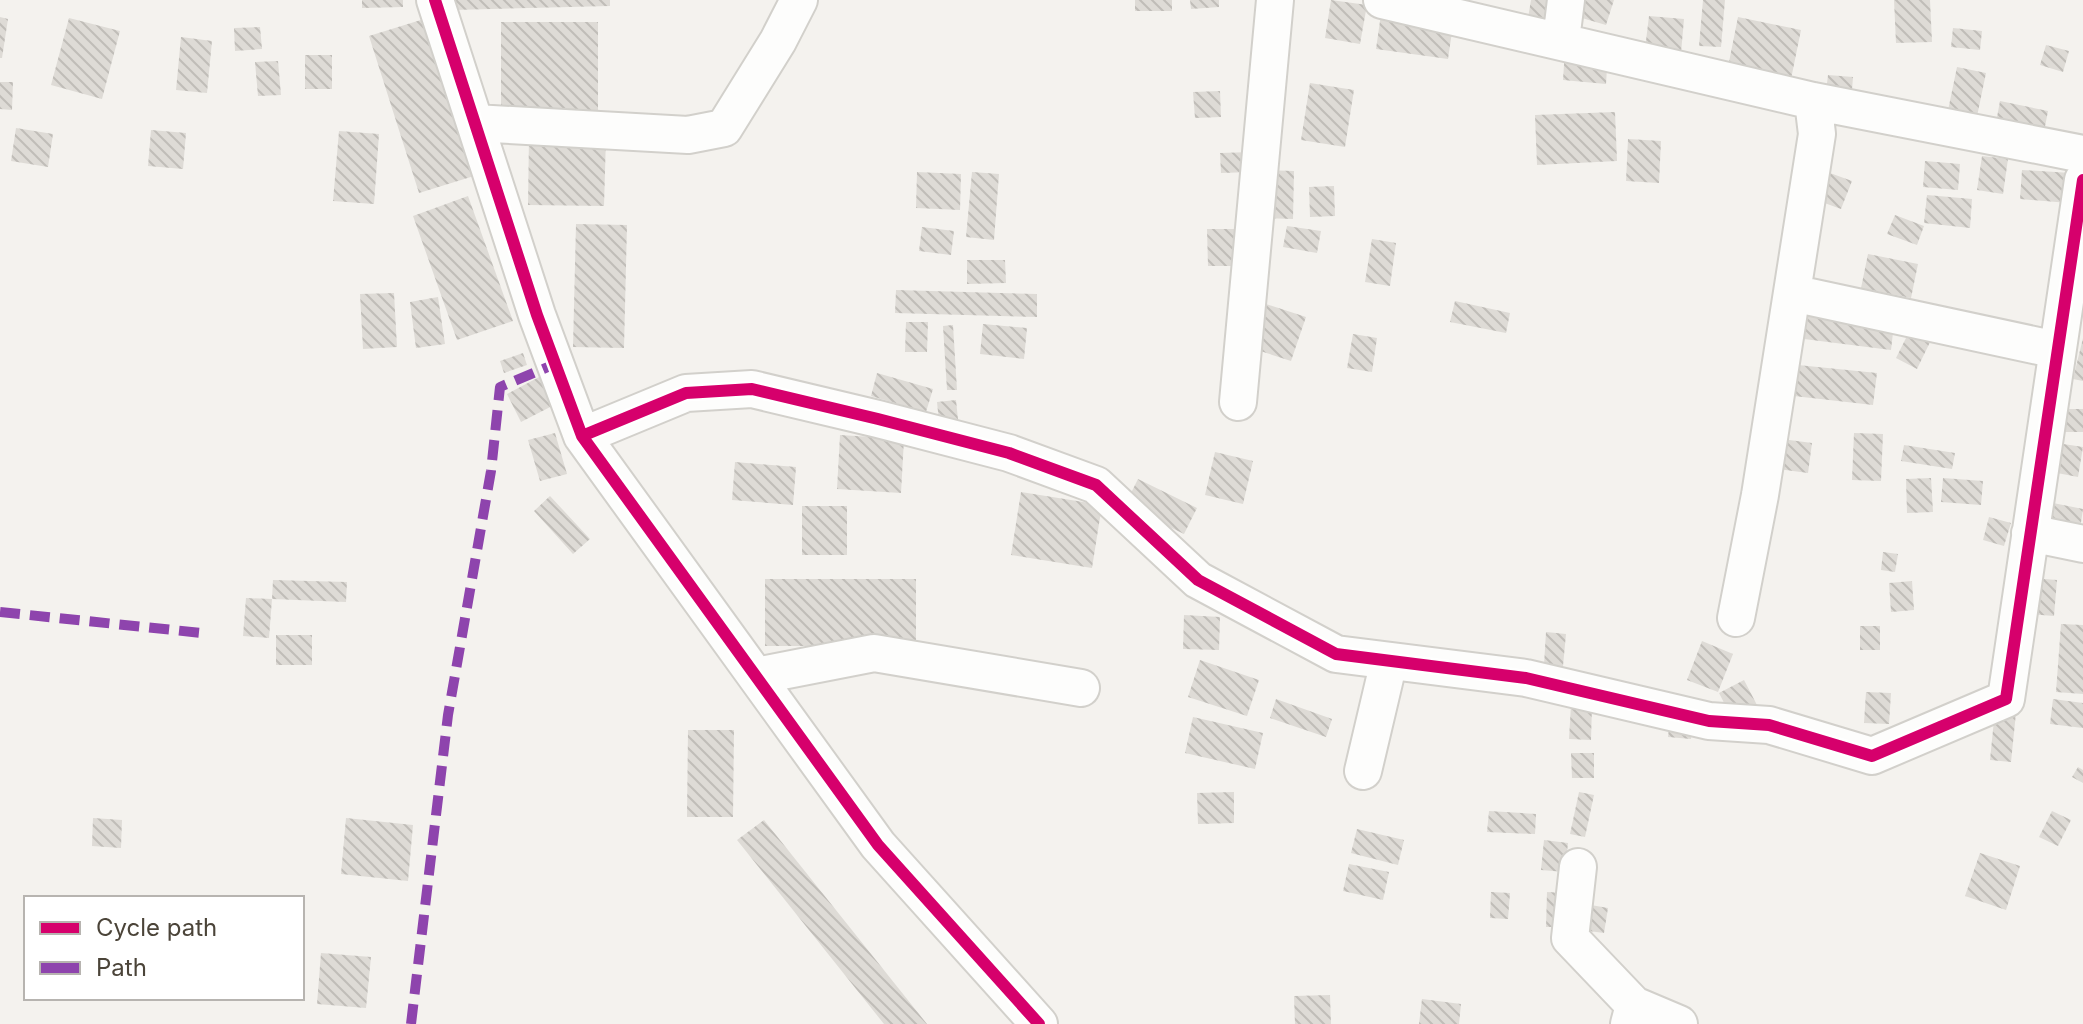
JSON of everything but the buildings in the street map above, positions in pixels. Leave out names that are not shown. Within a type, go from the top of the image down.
[{"type":"street","points":[[435,0],[537,315],[582,436],[878,845],[1039,1024]]},
{"type":"street","points":[[475,123],[688,135],[724,128],[778,41],[799,0]]},
{"type":"street","points":[[1238,402],[1275,0]]},
{"type":"street","points":[[1382,0],[1813,101],[2083,154]]},
{"type":"street","points":[[1561,40],[1566,0]]},
{"type":"street","points":[[1736,618],[1817,134],[1813,101]]},
{"type":"street","points":[[582,436],[686,393],[752,389],[1009,453],[1096,485],[1198,580],[1336,654],[1526,678],[1709,721],[1769,725],[1872,756],[2006,699],[2030,533],[2068,331],[2083,180]]},
{"type":"street","points":[[1792,293],[2068,331]]},
{"type":"street","points":[[2030,533],[2083,544]]},
{"type":"street","points":[[756,676],[874,653],[1081,688]]},
{"type":"street","points":[[1363,771],[1389,661]]},
{"type":"street","points":[[1578,867],[1570,938],[1632,1014],[1679,1024]]},
{"type":"marked path","points":[[411,1024],[448,715],[491,471],[500,387],[555,364]]},
{"type":"marked path","points":[[0,612],[202,633]]},
{"type":"cycle path","points":[[435,0],[537,315],[582,436],[878,845],[1039,1024]]},
{"type":"cycle path","points":[[582,436],[686,393],[752,389],[878,419],[1009,453],[1096,485],[1198,580],[1336,654],[1526,678],[1709,721],[1769,725],[1872,756],[2006,699],[2083,180]]}]
